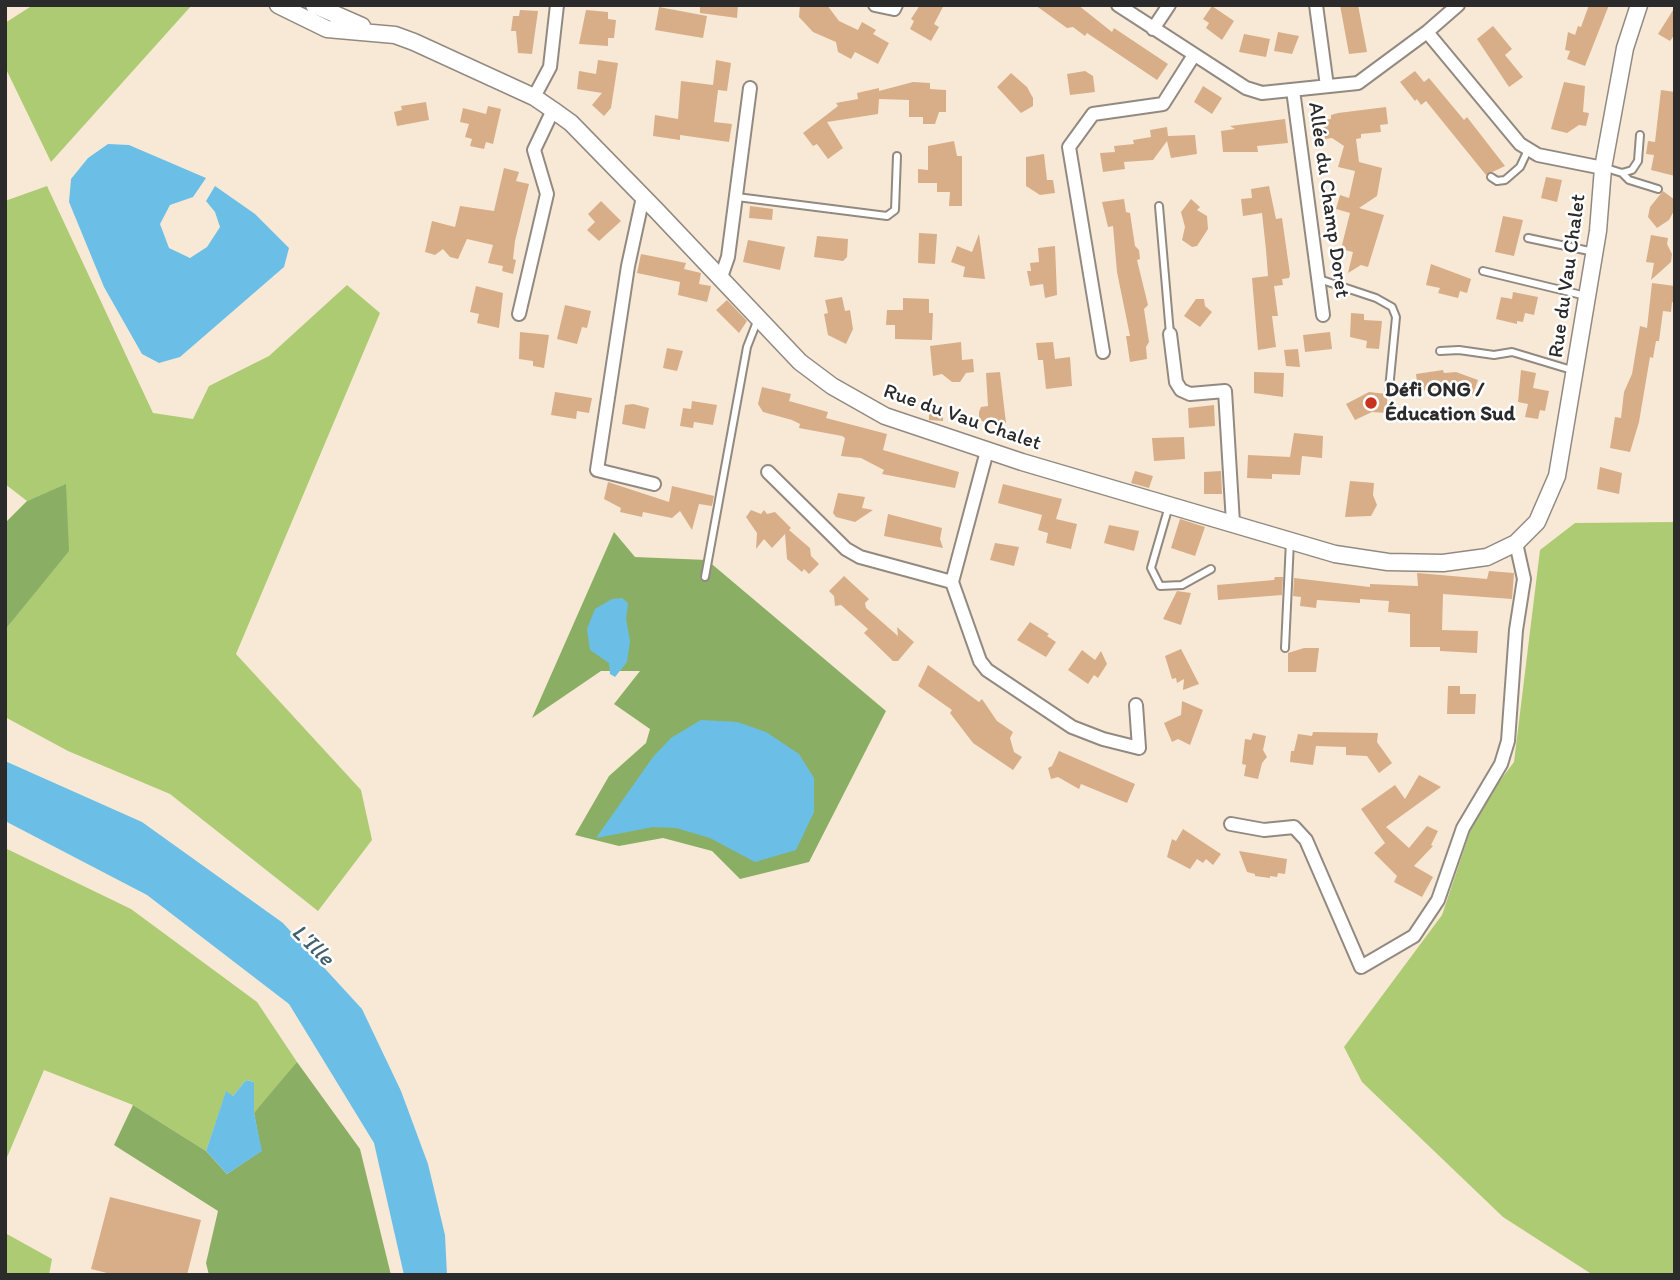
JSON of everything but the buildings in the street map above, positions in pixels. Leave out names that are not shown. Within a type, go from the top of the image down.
[{"type":"street","name":"Rue du Vau Chalet","points":[[278,5],[304,11],[327,29],[380,33]]},
{"type":"street","name":"Rue du Vau Chalet","points":[[314,5],[380,33],[414,42],[534,97],[571,123],[800,362],[863,405],[938,436],[1290,540],[1367,559],[1443,563],[1487,557],[1516,543],[1536,522],[1557,476],[1595,252],[1603,168],[1625,48],[1639,5]]},
{"type":"street","points":[[534,97],[550,67],[557,5]]},
{"type":"street","points":[[875,5],[894,9],[896,5]]},
{"type":"street","points":[[1118,5],[1247,88],[1262,93],[1358,83],[1427,32],[1458,5]]},
{"type":"street","points":[[1153,29],[1170,5]]},
{"type":"street","points":[[1316,5],[1327,86]]},
{"type":"street","points":[[1427,32],[1528,150],[1603,168]]},
{"type":"street","points":[[1103,352],[1069,147],[1093,114],[1163,104],[1194,55]]},
{"type":"street","points":[[721,277],[728,257],[750,88]]},
{"type":"street","name":"Allée du Champ Doret","points":[[1293,90],[1324,315]]},
{"type":"street","points":[[519,314],[547,194],[534,150],[553,110]]},
{"type":"street","points":[[643,197],[628,266],[597,470],[654,484]]},
{"type":"street","points":[[1170,334],[1176,382],[1181,390],[1190,394],[1225,391],[1233,523]]},
{"type":"street","points":[[987,451],[952,582],[983,666],[1060,720],[1091,735],[1139,748],[1136,705]]},
{"type":"street","points":[[768,472],[846,549],[860,557],[952,582]]},
{"type":"street","points":[[1231,824],[1264,830],[1294,827],[1306,841],[1361,967],[1414,936],[1438,900],[1463,828],[1502,764],[1508,741],[1516,630],[1524,579],[1516,543]]},
{"type":"lane","points":[[1622,173],[1632,170],[1638,161],[1640,135]]},
{"type":"lane","points":[[1490,177],[1505,180],[1520,167],[1528,150]]},
{"type":"lane","points":[[737,197],[887,216],[895,210],[897,156]]},
{"type":"lane","points":[[1603,168],[1622,173],[1629,180],[1658,189]]},
{"type":"lane","points":[[1158,206],[1170,334]]},
{"type":"lane","points":[[1528,238],[1595,252]]},
{"type":"lane","points":[[1483,271],[1587,297]]},
{"type":"lane","points":[[1319,279],[1376,298],[1392,307],[1396,317],[1389,390]]},
{"type":"lane","points":[[705,577],[747,347],[758,318]]},
{"type":"lane","points":[[1440,351],[1459,350],[1494,355],[1512,352],[1576,371]]},
{"type":"lane","points":[[1169,504],[1151,568],[1160,586],[1182,585],[1211,569]]},
{"type":"lane","points":[[1285,648],[1290,540]]},
{"type":"green space","points":[[33,5],[192,5],[51,162],[5,67],[5,23]]},
{"type":"green space","points":[[47,186],[153,413],[193,419],[209,386],[269,356],[347,285],[380,313],[236,654],[361,790],[372,840],[318,911],[170,794],[68,751],[5,717],[5,630],[68,551],[65,485],[27,501],[5,484],[5,201]]},
{"type":"green space","points":[[66,484],[69,551],[5,630],[5,523],[27,501]]},
{"type":"green space","points":[[1675,522],[1675,1275],[1593,1275],[1503,1217],[1362,1082],[1344,1047],[1442,915],[1477,811],[1514,762],[1540,550],[1575,523]]},
{"type":"green space","points":[[614,532],[635,557],[707,560],[886,711],[809,862],[740,879],[712,851],[663,838],[619,846],[575,835],[609,776],[646,743],[650,729],[614,704],[640,671],[601,671],[532,718]]},
{"type":"green space","points":[[5,848],[131,909],[257,1002],[297,1062],[273,1094],[254,1113],[254,1082],[246,1080],[233,1096],[226,1092],[206,1151],[133,1105],[44,1070],[5,1162]]},
{"type":"green space","points":[[297,1062],[360,1149],[391,1275],[209,1275],[206,1263],[218,1211],[114,1145],[133,1105],[206,1151],[227,1174],[261,1151],[254,1113]]},
{"type":"green space","points":[[5,1233],[52,1259],[49,1275],[5,1275]]},
{"type":"water","points":[[108,144],[129,145],[206,178],[193,197],[170,205],[160,224],[169,248],[190,258],[207,247],[220,227],[215,212],[206,201],[215,186],[255,214],[289,248],[284,267],[180,357],[159,363],[142,354],[104,287],[69,202],[71,179],[88,158]]},
{"type":"water","points":[[622,598],[628,603],[626,619],[630,641],[627,662],[615,677],[610,674],[609,663],[590,650],[587,629],[595,609],[612,599]]},
{"type":"water","points":[[701,720],[737,722],[766,732],[799,754],[814,778],[814,812],[796,850],[755,862],[710,838],[676,828],[653,827],[596,838],[653,757],[671,738]]},
{"type":"water","points":[[5,761],[142,822],[283,923],[362,1009],[401,1091],[428,1164],[445,1235],[447,1275],[404,1275],[374,1143],[289,1004],[147,895],[5,821]]},
{"type":"water","points":[[246,1080],[254,1082],[254,1113],[262,1151],[227,1174],[206,1151],[226,1091],[233,1096]]},
{"type":"place","name":"Défi ONG / Éducation Sud","points":[[1371,403]]},
{"type":"water label","name":"L'Ille","points":[[312,946]]}]
